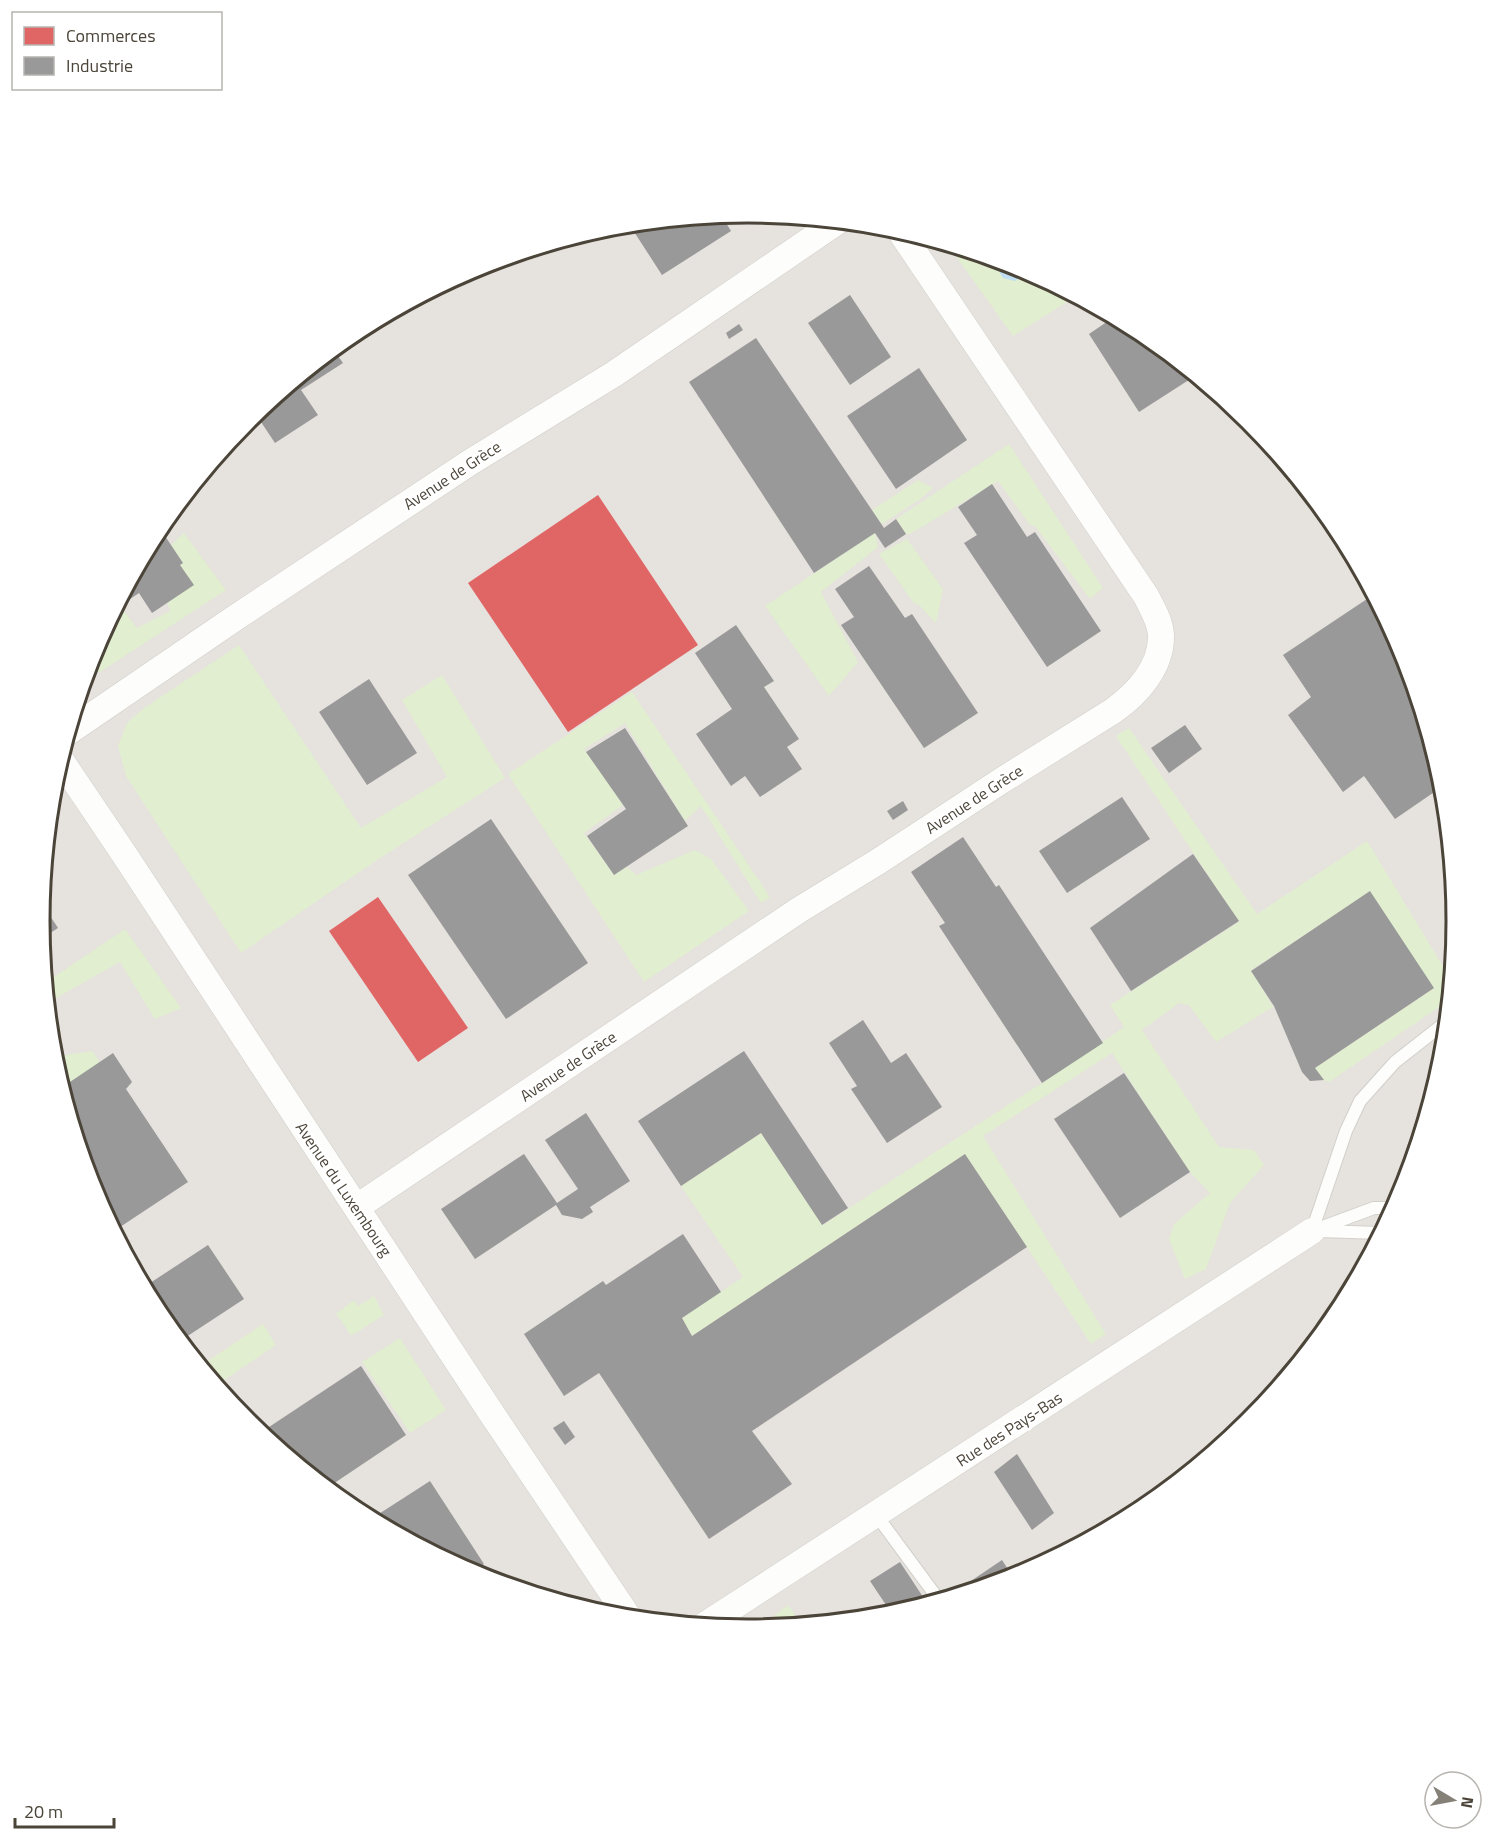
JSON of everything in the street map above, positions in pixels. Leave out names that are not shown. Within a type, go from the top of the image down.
[{"type":"street","name":"Avenue de Grèce","points":[[78,725],[469,463],[615,374],[828,228]]},
{"type":"street","name":"Avenue de Grèce","points":[[357,1207],[799,910],[1113,711],[1139,688],[1152,668],[1159,649],[1161,634],[1157,617],[1146,596],[907,242]]},
{"type":"street","name":"Avenue du Luxembourg","points":[[67,769],[621,1608]]},
{"type":"street","name":"Rue des Pays-Bas","points":[[716,1618],[877,1516],[1312,1231]]},
{"type":"lane","points":[[1312,1231],[1342,1140],[1360,1101],[1395,1062],[1437,1029]]},
{"type":"lane","points":[[1312,1231],[1374,1208],[1383,1208]]},
{"type":"lane","points":[[1312,1231],[1372,1233]]},
{"type":"lane","points":[[877,1516],[934,1593]]},
{"type":"shaded area","points":[[702,224],[793,224],[884,236],[928,247],[1015,276],[1056,295],[1135,341],[1172,367],[1241,427],[1272,461],[1328,533],[1352,572],[1374,612],[1408,697],[1422,740],[1440,830],[1446,921],[1444,967],[1440,1012],[1422,1102],[1392,1188],[1374,1230],[1328,1309],[1301,1346],[1241,1415],[1208,1446],[1172,1475],[1096,1525],[1015,1566],[972,1582],[884,1606],[839,1613],[793,1618],[702,1618],[611,1606],[567,1595],[480,1566],[439,1547],[398,1525],[323,1475],[254,1415],[223,1381],[167,1309],[143,1270],[121,1230],[87,1145],[73,1102],[55,1012],[51,967],[51,875],[55,830],[73,740],[103,654],[121,612],[167,533],[194,496],[254,427],[287,396],[323,367],[399,317],[480,276],[523,260],[611,236],[656,229]]},
{"type":"shaded area","points":[[657,377],[786,578],[750,599],[621,396]]},
{"type":"shaded area","points":[[1237,424],[1301,496],[1328,533],[1354,576],[1224,662],[1132,522],[1115,501]]},
{"type":"shaded area","points":[[1112,739],[1129,778],[1017,850],[990,819]]},
{"type":"shaded area","points":[[58,815],[75,842],[52,864]]},
{"type":"shaded area","points":[[184,1012],[283,1163],[250,1188],[147,1028]]},
{"type":"shaded area","points":[[336,1314],[358,1345],[255,1416],[229,1388]]},
{"type":"shaded area","points":[[848,1367],[910,1460],[885,1478],[845,1413],[797,1447],[775,1415]]},
{"type":"shaded area","points":[[410,1439],[432,1468],[372,1509],[340,1487]]},
{"type":"shaded area","points":[[994,1472],[1032,1530],[950,1578],[915,1524]]},
{"type":"green space","points":[[955,255],[1015,276],[1068,302],[1013,336]]},
{"type":"green space","points":[[1009,444],[1103,588],[1090,599],[1035,526],[1030,525],[998,481],[910,534],[906,534],[896,519]]},
{"type":"green space","points":[[918,480],[933,488],[922,498],[882,524],[872,510]]},
{"type":"green space","points":[[184,533],[226,590],[100,672],[96,672],[123,609],[137,628],[170,611],[167,603],[193,585],[180,565],[183,563],[171,545]]},
{"type":"green space","points":[[875,533],[878,547],[821,592],[858,662],[829,696],[765,606]]},
{"type":"green space","points":[[907,539],[943,589],[936,623],[919,605],[913,602],[879,554]]},
{"type":"green space","points":[[239,645],[361,828],[447,777],[402,700],[442,675],[505,778],[380,858],[241,953],[126,776],[118,746],[127,723],[144,708]]},
{"type":"green space","points":[[632,692],[770,897],[761,903],[701,806],[685,821],[625,723],[584,749],[623,805],[584,833],[614,875],[627,867],[636,875],[695,850],[711,859],[749,911],[644,982],[508,774]]},
{"type":"green space","points":[[1129,728],[1257,914],[1367,841],[1444,968],[1441,1006],[1329,1082],[1324,1080],[1315,1068],[1434,988],[1370,892],[1251,970],[1273,1007],[1216,1042],[1189,1005],[1179,1003],[1142,1030],[1219,1147],[1254,1150],[1264,1165],[1230,1203],[1206,1269],[1185,1279],[1169,1239],[1174,1224],[1210,1193],[1190,1172],[1112,1053],[983,1136],[1106,1334],[1091,1344],[965,1154],[692,1336],[682,1318],[743,1277],[681,1186],[761,1133],[823,1225],[1124,1027],[1110,1005],[1239,922],[1116,736]]},
{"type":"green space","points":[[125,929],[181,1008],[155,1019],[120,962],[54,999],[52,978]]},
{"type":"green space","points":[[93,1051],[100,1063],[69,1083],[63,1055]]},
{"type":"green space","points":[[374,1296],[384,1315],[351,1336],[336,1314],[354,1300],[358,1306]]},
{"type":"green space","points":[[263,1324],[276,1345],[223,1381],[207,1361]]},
{"type":"green space","points":[[400,1338],[446,1410],[410,1433],[362,1362]]},
{"type":"green space","points":[[788,1605],[797,1618],[793,1618],[770,1619]]},
{"type":"water","points":[[998,270],[1020,278],[1015,281],[1003,278]]},
{"type":"building: Commerces","points":[[598,495],[698,645],[568,732],[468,583]]},
{"type":"building: Commerces","points":[[378,897],[468,1028],[418,1062],[329,931]]},
{"type":"building: Industrie","points":[[726,223],[731,231],[662,275],[634,232],[702,224]]},
{"type":"building: Industrie","points":[[850,295],[891,357],[850,385],[808,323]]},
{"type":"building: Industrie","points":[[1105,323],[1135,341],[1188,380],[1139,412],[1089,334]]},
{"type":"building: Industrie","points":[[739,324],[743,330],[729,339],[726,333]]},
{"type":"building: Industrie","points":[[756,338],[884,528],[896,519],[906,534],[885,548],[875,533],[814,573],[689,382]]},
{"type":"building: Industrie","points":[[338,356],[343,363],[301,390],[318,415],[275,443],[260,421],[287,396]]},
{"type":"building: Industrie","points":[[919,368],[967,440],[896,489],[847,416]]},
{"type":"building: Industrie","points":[[992,484],[1027,537],[1035,532],[1101,631],[1047,667],[964,543],[977,535],[958,507]]},
{"type":"building: Industrie","points":[[165,536],[183,563],[180,565],[194,585],[152,613],[139,593],[127,601]]},
{"type":"building: Industrie","points":[[869,566],[905,618],[912,614],[978,713],[924,748],[841,625],[854,617],[835,589]]},
{"type":"building: Industrie","points":[[1367,599],[1392,654],[1408,697],[1422,740],[1433,793],[1395,819],[1364,776],[1343,792],[1288,715],[1311,697],[1283,655]]},
{"type":"building: Industrie","points":[[736,625],[774,681],[764,687],[799,739],[787,747],[802,769],[760,797],[745,776],[731,786],[696,734],[732,709],[695,653]]},
{"type":"building: Industrie","points":[[369,679],[417,753],[367,785],[319,712]]},
{"type":"building: Industrie","points":[[1185,725],[1202,749],[1169,773],[1151,748]]},
{"type":"building: Industrie","points":[[625,728],[688,826],[614,875],[587,836],[626,809],[586,752]]},
{"type":"building: Industrie","points":[[1122,797],[1150,839],[1067,893],[1039,851]]},
{"type":"building: Industrie","points":[[903,801],[908,810],[893,820],[887,811]]},
{"type":"building: Industrie","points":[[491,819],[588,963],[506,1019],[408,875]]},
{"type":"building: Industrie","points":[[963,837],[996,887],[999,885],[1103,1043],[1042,1083],[939,926],[945,923],[911,872]]},
{"type":"building: Industrie","points":[[1193,854],[1239,921],[1131,991],[1090,928]]},
{"type":"building: Industrie","points":[[1370,891],[1434,988],[1315,1068],[1324,1080],[1310,1081],[1302,1072],[1274,1006],[1251,971]]},
{"type":"building: Industrie","points":[[50,916],[58,928],[50,933]]},
{"type":"building: Industrie","points":[[863,1020],[891,1063],[906,1053],[942,1107],[887,1143],[851,1089],[857,1086],[829,1043]]},
{"type":"building: Industrie","points":[[744,1051],[848,1208],[822,1225],[761,1133],[681,1186],[638,1121]]},
{"type":"building: Industrie","points":[[113,1053],[132,1082],[126,1089],[188,1182],[120,1227],[87,1145],[69,1083]]},
{"type":"building: Industrie","points":[[1124,1073],[1190,1172],[1120,1218],[1054,1119]]},
{"type":"building: Industrie","points":[[586,1113],[630,1181],[590,1207],[593,1212],[582,1219],[562,1215],[556,1205],[475,1259],[441,1209],[524,1154],[557,1203],[578,1189],[545,1140]]},
{"type":"building: Industrie","points":[[965,1154],[1027,1247],[752,1431],[792,1484],[709,1539],[599,1373],[564,1396],[524,1334],[603,1281],[606,1285],[683,1234],[721,1292],[682,1318],[692,1336]]},
{"type":"building: Industrie","points":[[208,1245],[244,1299],[187,1336],[151,1283]]},
{"type":"building: Industrie","points":[[361,1366],[406,1435],[334,1483],[268,1428]]},
{"type":"building: Industrie","points":[[564,1421],[575,1437],[565,1445],[553,1428]]},
{"type":"building: Industrie","points":[[1017,1454],[1054,1513],[1032,1530],[994,1472]]},
{"type":"building: Industrie","points":[[430,1481],[484,1564],[480,1566],[439,1547],[380,1513]]},
{"type":"building: Industrie","points":[[1002,1560],[1008,1569],[972,1582],[967,1583]]},
{"type":"building: Industrie","points":[[900,1562],[923,1596],[886,1605],[870,1581]]}]
